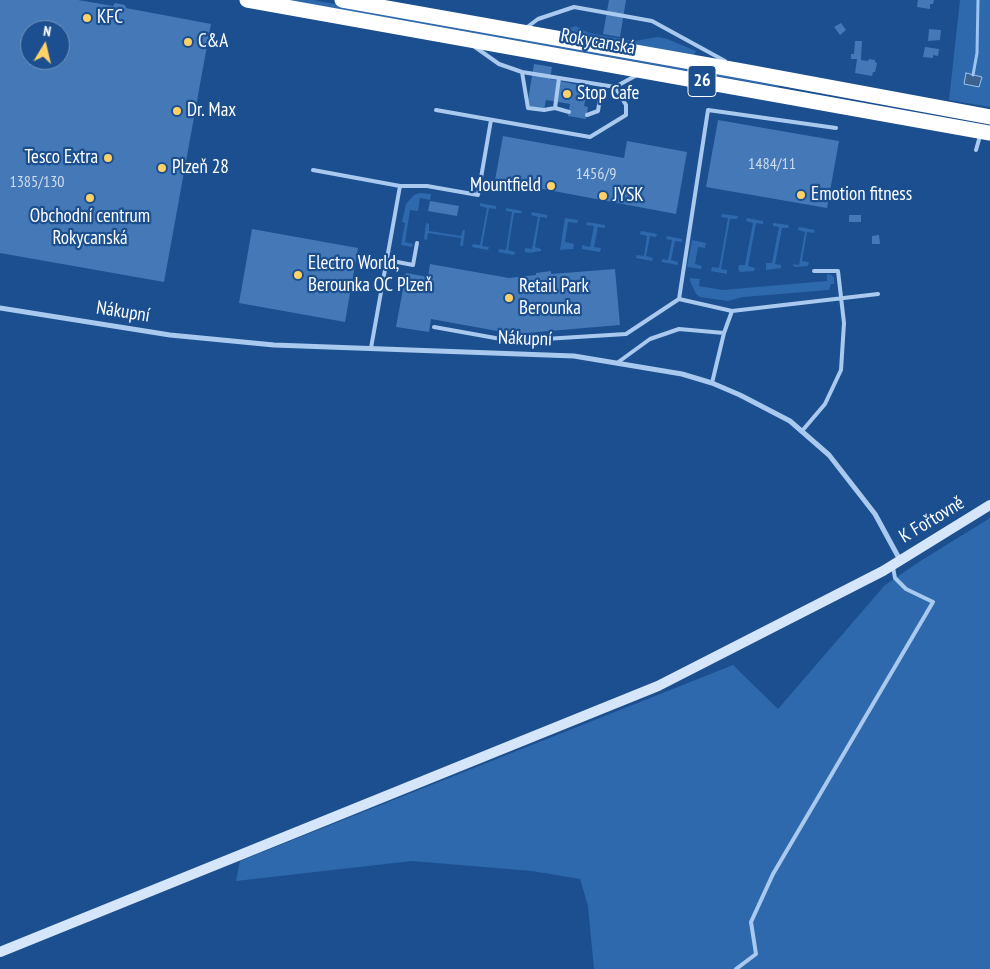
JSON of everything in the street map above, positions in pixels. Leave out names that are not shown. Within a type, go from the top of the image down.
[{"type":"highway","name":"Rokycanská","points":[[247,0],[986,132]]},
{"type":"highway","name":"Rokycanská","points":[[342,0],[742,71],[941,103],[990,117]]},
{"type":"street","name":"Nákupní","points":[[0,308],[170,335],[274,345],[574,356],[682,374],[712,383],[740,395],[790,421],[802,431],[829,455],[875,514],[896,562]]},
{"type":"street","name":"K Fořtovně","points":[[0,952],[658,686],[896,562],[990,505]]},
{"type":"lane","points":[[520,32],[538,19],[574,7],[652,21],[742,71]]},
{"type":"lane","points":[[436,110],[590,137],[626,115],[626,105],[615,88],[522,72],[499,64],[463,38]]},
{"type":"lane","points":[[615,88],[643,71]]},
{"type":"lane","points":[[522,72],[528,108],[544,110],[555,108],[569,112]]},
{"type":"lane","points":[[555,108],[559,78]]},
{"type":"lane","points":[[587,115],[598,111],[602,85]]},
{"type":"lane","points":[[679,299],[708,110],[836,128]]},
{"type":"lane","points":[[313,170],[400,186],[427,186],[478,195],[491,120]]},
{"type":"lane","points":[[976,150],[986,132]]},
{"type":"lane","points":[[371,348],[400,186]]},
{"type":"lane","points":[[387,260],[413,265],[417,243]]},
{"type":"lane","points":[[802,431],[825,404],[842,370],[844,324],[838,271],[814,271]]},
{"type":"lane","points":[[434,327],[512,341],[626,334],[679,299],[732,311],[878,294]]},
{"type":"lane","points":[[712,383],[724,333],[732,311]]},
{"type":"lane","points":[[617,363],[650,339],[680,329],[724,333]]},
{"type":"lane","points":[[736,969],[756,954],[752,922],[773,874],[933,602],[906,589],[895,578],[896,562]]},
{"type":"shaded area","points":[[287,0],[313,0],[762,80],[781,85],[778,87]]},
{"type":"shaded area","points":[[960,0],[990,0],[990,107],[949,100]]},
{"type":"shaded area","points":[[576,26],[589,33],[635,41],[658,37],[696,51],[694,56],[559,31]]},
{"type":"shaded area","points":[[966,73],[982,77],[979,87],[964,84]]},
{"type":"shaded area","points":[[420,193],[431,194],[430,200],[420,198],[418,211],[410,210],[405,242],[413,244],[412,247],[401,245],[405,223],[402,222],[406,204],[414,195]]},
{"type":"shaded area","points":[[480,203],[496,206],[496,209],[489,208],[482,246],[489,247],[488,250],[472,247],[473,244],[480,245],[487,208],[480,206]]},
{"type":"shaded area","points":[[506,208],[522,211],[521,213],[514,213],[508,250],[515,252],[514,255],[498,252],[499,249],[506,250],[512,212],[506,211]]},
{"type":"shaded area","points":[[532,212],[547,215],[547,218],[540,217],[535,247],[541,249],[541,251],[529,253],[525,252],[525,248],[532,249],[538,217],[531,215]]},
{"type":"shaded area","points":[[722,214],[738,216],[737,219],[730,219],[721,269],[727,270],[727,274],[711,271],[712,267],[719,268],[728,218],[721,217]]},
{"type":"shaded area","points":[[565,218],[578,220],[577,223],[568,222],[565,242],[574,244],[573,249],[560,250]]},
{"type":"shaded area","points":[[747,218],[763,221],[763,224],[756,223],[748,266],[755,268],[754,271],[740,272],[738,269],[739,265],[745,265],[753,223],[746,221]]},
{"type":"shaded area","points":[[587,222],[605,225],[605,228],[598,227],[594,247],[601,248],[600,252],[582,249],[582,245],[590,247],[594,226],[586,225]]},
{"type":"shaded area","points":[[426,223],[429,224],[429,231],[461,236],[463,230],[465,230],[463,246],[460,246],[461,238],[428,233],[427,240],[424,239]]},
{"type":"shaded area","points":[[773,223],[789,225],[788,228],[782,228],[775,264],[781,265],[781,268],[766,270],[766,263],[772,263],[779,227],[773,226]]},
{"type":"shaded area","points":[[799,227],[815,230],[814,233],[807,232],[802,261],[809,262],[808,266],[795,267],[792,264],[799,265],[805,232],[798,230]]},
{"type":"shaded area","points":[[641,231],[657,234],[656,237],[650,236],[646,256],[653,258],[652,261],[636,258],[637,255],[644,256],[647,236],[640,234]]},
{"type":"shaded area","points":[[667,236],[682,239],[682,242],[675,241],[671,260],[678,262],[678,265],[662,262],[662,259],[668,260],[672,240],[666,239]]},
{"type":"shaded area","points":[[692,240],[706,243],[705,248],[698,247],[695,264],[702,266],[701,269],[687,267]]},
{"type":"shaded area","points":[[827,274],[832,275],[834,278],[834,284],[831,284],[829,290],[743,297],[728,301],[700,297],[696,294],[690,281],[690,278],[700,279],[699,286],[722,290],[827,281]]},
{"type":"shaded area","points":[[990,518],[990,969],[594,969],[588,906],[580,879],[532,871],[412,861],[236,881],[240,861],[733,665],[778,709],[885,585]]},
{"type":"building","name":"Obchodní centrum Rokycanská","points":[[0,0],[78,0],[113,6],[115,3],[125,5],[126,8],[211,24],[164,282],[0,253]]},
{"type":"building","points":[[609,0],[626,0],[620,37],[603,34]]},
{"type":"building","points":[[918,0],[934,0],[933,4],[930,4],[930,9],[917,7]]},
{"type":"building","points":[[841,23],[846,30],[840,35],[834,27]]},
{"type":"building","points":[[929,29],[941,30],[940,40],[928,41]]},
{"type":"building","points":[[855,41],[862,41],[861,60],[875,60],[877,63],[872,76],[855,73],[857,59],[851,59],[851,54],[854,54]]},
{"type":"building","points":[[925,47],[939,49],[938,56],[933,55],[933,58],[923,57]]},
{"type":"building","points":[[534,64],[552,67],[550,79],[588,87],[584,106],[588,107],[586,119],[568,116],[570,104],[546,100],[544,110],[527,106]]},
{"type":"building","points":[[718,120],[839,141],[827,208],[706,187]]},
{"type":"building","points":[[503,136],[624,158],[627,141],[687,152],[676,214],[495,180]]},
{"type":"building","points":[[430,201],[459,206],[457,216],[428,211]]},
{"type":"building","points":[[849,215],[861,215],[861,222],[849,222]]},
{"type":"building","name":"Electro World, Berounka OC Plzeň","points":[[252,229],[358,248],[345,322],[239,303]]},
{"type":"building","points":[[879,235],[880,244],[872,244],[872,236]]},
{"type":"building","name":"Retail Park Berounka","points":[[430,264],[509,278],[551,271],[551,274],[615,269],[620,325],[514,334],[431,319],[429,332],[396,327],[406,273],[428,277]]},
{"type":"waterway","points":[[973,75],[977,53],[978,0]]},
{"type":"place","name":"KFC","points":[[87,18]]},
{"type":"place","name":"C&A","points":[[188,42]]},
{"type":"place","name":"Stop Cafe","points":[[567,94]]},
{"type":"place","name":"Dr. Max","points":[[177,111]]},
{"type":"place","name":"Tesco Extra","points":[[108,158]]},
{"type":"place","name":"Plzeň 28","points":[[162,168]]},
{"type":"place","name":"Mountfield","points":[[551,186]]},
{"type":"place","name":"Emotion fitness","points":[[801,195]]},
{"type":"place","name":"JYSK","points":[[603,196]]},
{"type":"place","name":"Obchodní centrum Rokycanská","points":[[90,198]]},
{"type":"place","name":"Electro World, Berounka OC Plzeň","points":[[298,275]]},
{"type":"place","name":"Retail Park Berounka","points":[[509,298]]}]
